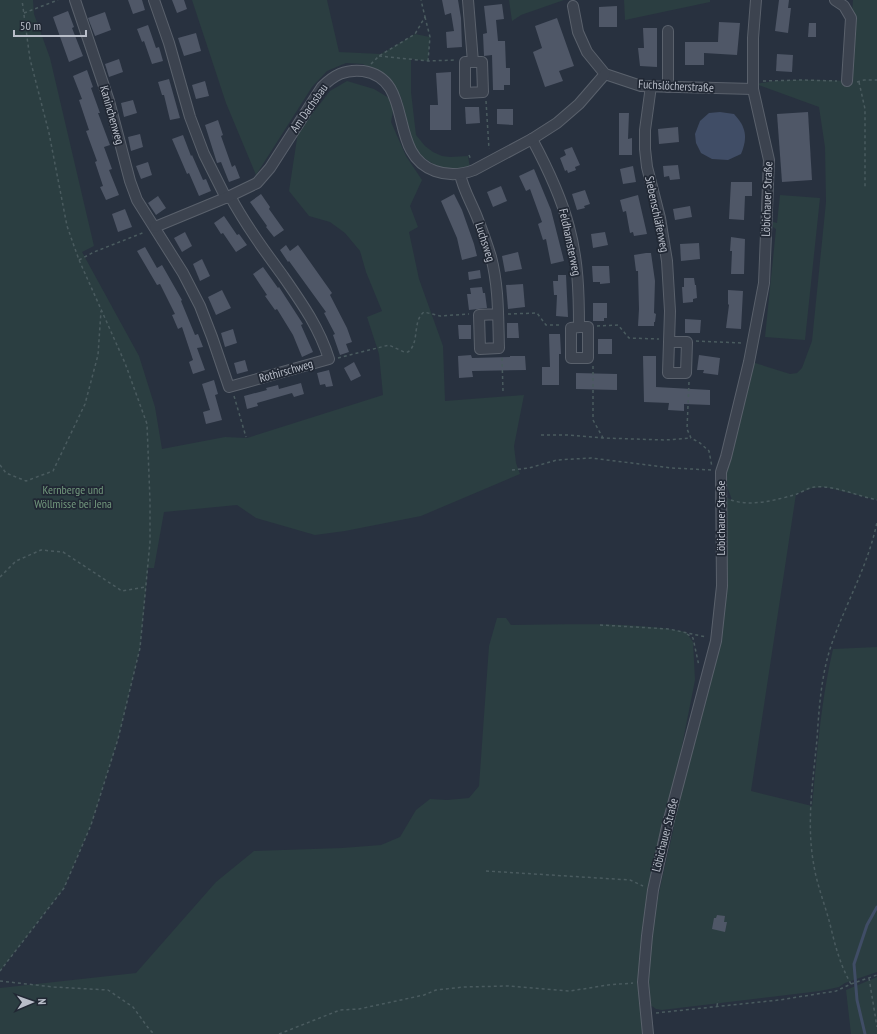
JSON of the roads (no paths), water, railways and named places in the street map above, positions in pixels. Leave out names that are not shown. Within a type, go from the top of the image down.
[{"type":"street","name":"Kaninchenweg","points":[[75,0],[109,101],[130,181],[137,200],[155,227]]},
{"type":"street","points":[[154,0],[169,42],[190,117],[204,154],[228,197]]},
{"type":"street","points":[[468,0],[469,62],[465,92],[483,92],[482,62],[469,62]]},
{"type":"street","name":"Löbichauer Straße","points":[[648,1034],[645,1012],[644,982],[647,936],[653,890],[669,819],[716,641],[722,586],[721,472],[726,457],[753,344],[764,283],[769,160],[753,85],[753,38],[756,0]]},
{"type":"street","points":[[835,0],[844,6],[852,18],[847,81]]},
{"type":"street","points":[[572,6],[578,32],[587,52],[604,74]]},
{"type":"street","points":[[668,31],[668,87]]},
{"type":"street","name":"Am Dachsbau","points":[[155,227],[228,197],[257,183],[263,178],[322,87],[332,77],[344,72],[356,70],[366,72],[376,75],[385,82],[392,91],[397,104],[406,141],[410,150],[423,165],[441,173],[450,174],[460,174],[474,170],[532,139],[568,115],[604,74]]},
{"type":"street","name":"Fuchslöcherstraße","points":[[604,74],[641,86],[668,87],[753,85]]},
{"type":"street","name":"Siebenschläferweg","points":[[651,86],[645,130],[645,149],[647,168],[660,218],[668,261],[670,304],[668,373],[686,373],[687,342],[669,341]]},
{"type":"street","name":"Feldhamsterweg","points":[[532,139],[560,197],[569,226],[576,258],[579,287],[579,328],[571,358],[588,358],[579,328]]},
{"type":"street","name":"Luchsweg","points":[[460,174],[462,185],[476,216],[490,256],[497,284],[498,314],[499,348],[480,349],[479,315],[498,314]]},
{"type":"street","name":"Rothirschweg","points":[[155,227],[183,273],[200,306],[229,387],[329,359],[324,343],[316,326],[228,197]]},
{"type":"water","points":[[720,112],[734,114],[741,123],[745,132],[745,142],[741,154],[728,160],[712,159],[701,153],[696,143],[695,134],[700,121],[709,113]]},
{"type":"waterway","points":[[865,1034],[857,1000],[854,964],[867,925],[877,907]]},
{"type":"park label","name":"Kernberge und Wöllmisse bei Jena","points":[[73,497]]}]
